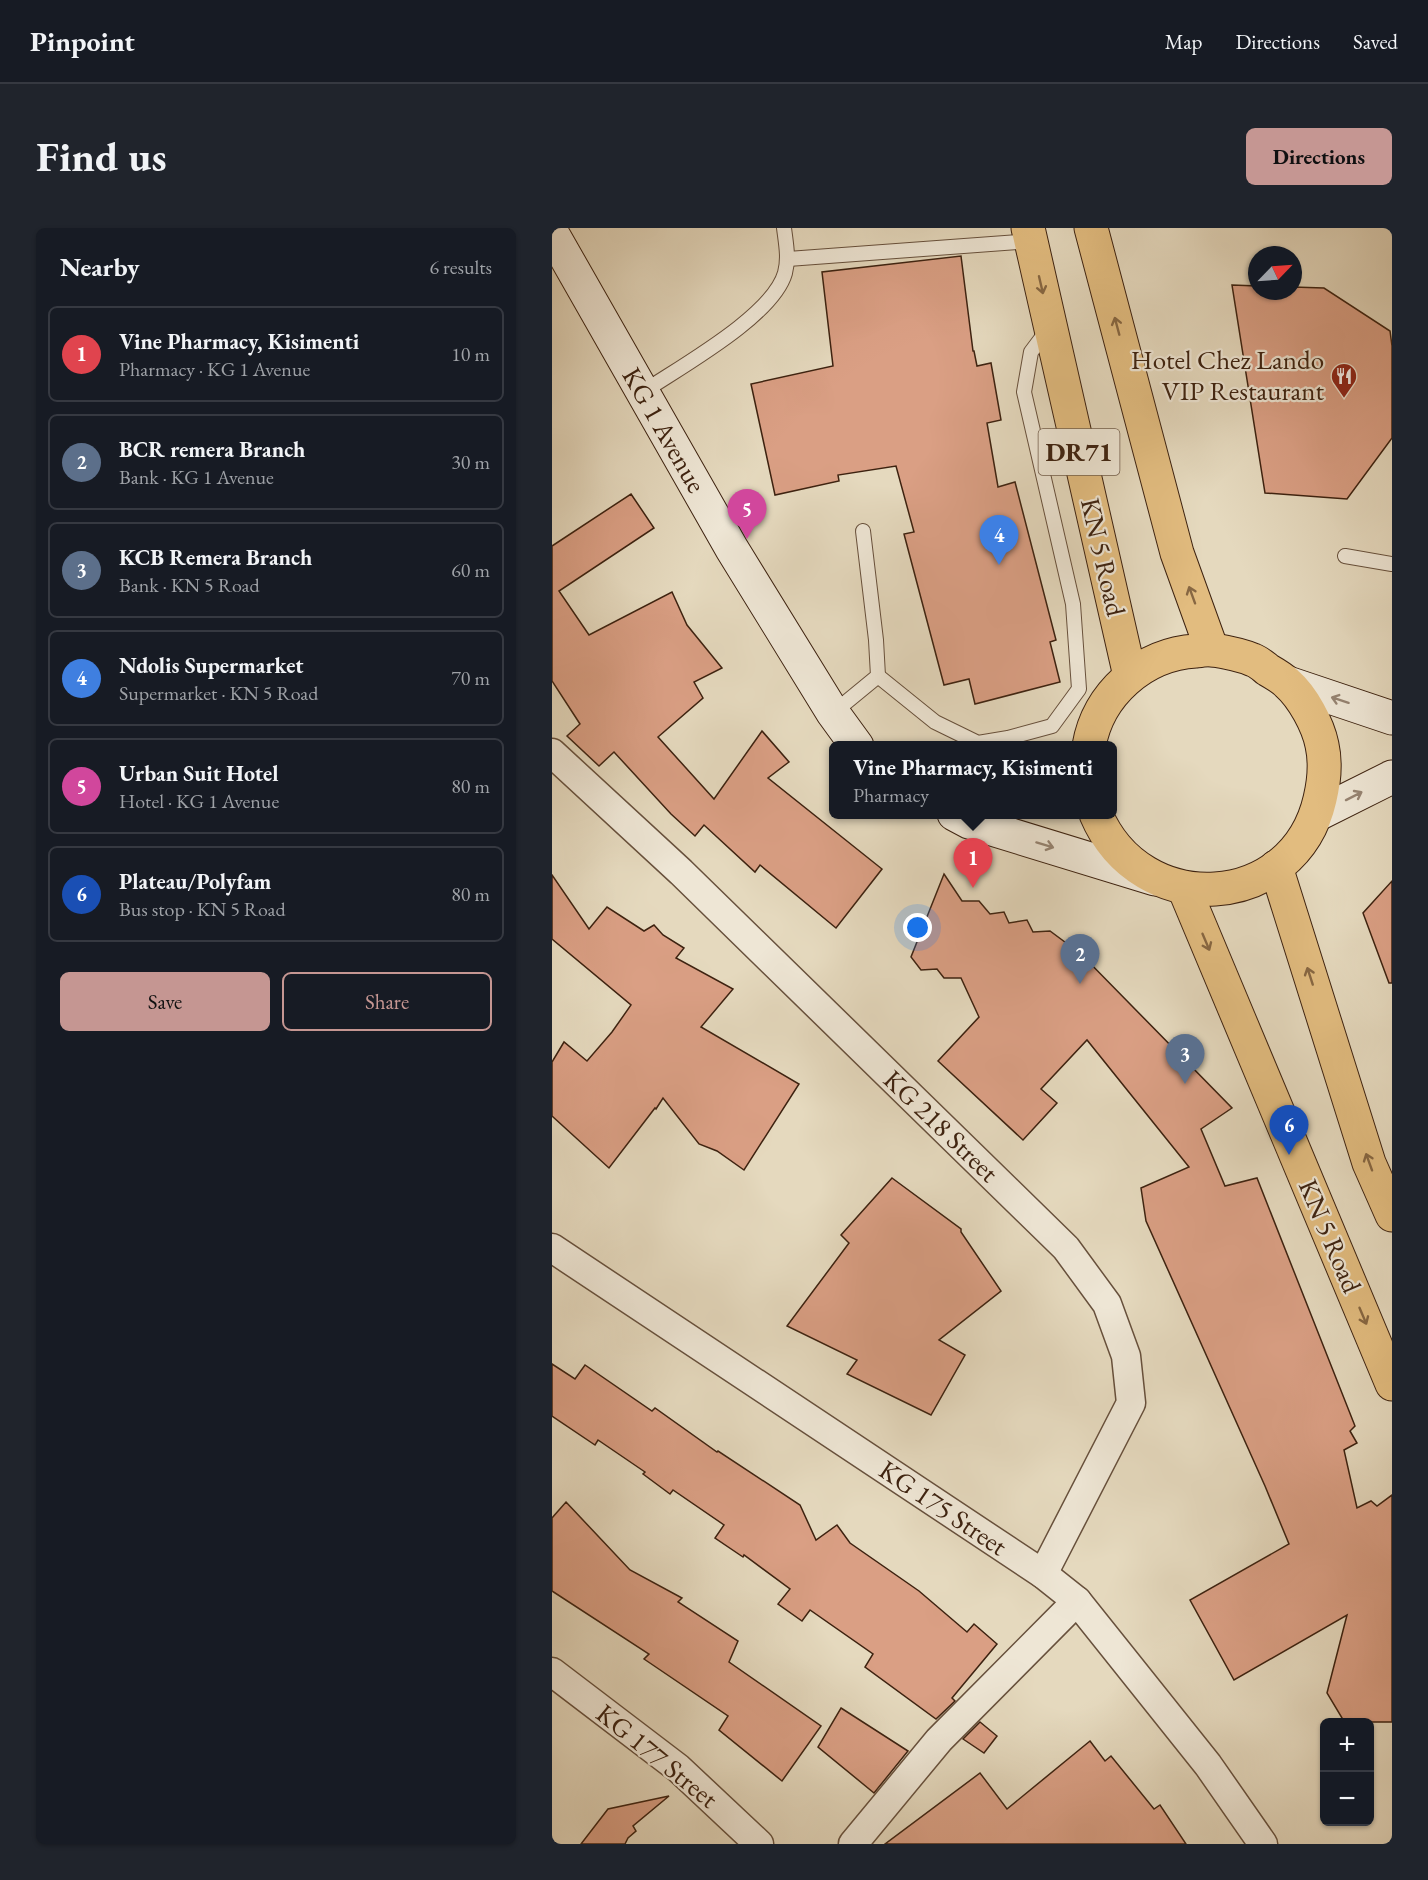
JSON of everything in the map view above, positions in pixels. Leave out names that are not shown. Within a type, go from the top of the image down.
[{"type":"main road","name":"DR71","points":[[1091,228],[1177,553],[1212,650]]},
{"type":"main road","name":"KN 5 Road","points":[[1029,234],[1130,676]]},
{"type":"main road","points":[[1090,741],[1091,731],[1107,700],[1130,676],[1155,660],[1183,652],[1212,650],[1253,660],[1288,683],[1310,711],[1322,745],[1324,780],[1316,816],[1300,844],[1276,867],[1247,883],[1216,890],[1170,884],[1127,860],[1104,833],[1098,819]]},
{"type":"main road","points":[[1276,867],[1369,1163],[1392,1215]]},
{"type":"main road","name":"KN 5 Road","points":[[1170,884],[1392,1384]]},
{"type":"street","name":"KG 1 Avenue","points":[[552,233],[732,549],[833,713],[853,741]]},
{"type":"street","points":[[1288,683],[1392,718]]},
{"type":"street","name":"KG 218 Street","points":[[552,753],[681,872],[1066,1248],[1107,1304],[1126,1356],[1131,1403],[1044,1574]]},
{"type":"street","points":[[1316,816],[1392,777]]},
{"type":"street","points":[[974,819],[1170,884]]},
{"type":"street","name":"KG 175 Street","points":[[552,1248],[1044,1574],[1077,1601],[1208,1766],[1263,1844]]},
{"type":"street","points":[[853,1844],[939,1740],[1077,1601]]},
{"type":"street","name":"KG 177 Street","points":[[552,1672],[678,1768],[759,1844]]},
{"type":"lane","points":[[643,392],[724,338],[762,309],[778,290],[784,276],[788,259],[784,228]]},
{"type":"lane","points":[[788,259],[1029,234]]},
{"type":"lane","points":[[990,741],[1052,726],[1079,688],[1073,604],[1024,392],[1031,352],[1050,326]]},
{"type":"lane","points":[[863,531],[878,676],[935,722],[974,741]]},
{"type":"lane","points":[[1345,556],[1392,564]]},
{"type":"lane","points":[[833,713],[878,676]]},
{"type":"building","points":[[961,256],[973,351],[977,366],[991,363],[1001,420],[987,423],[998,487],[1015,482],[1056,640],[1050,642],[1060,682],[975,704],[969,679],[944,685],[904,534],[914,532],[896,466],[838,475],[839,481],[775,495],[751,384],[833,366],[822,272]]},
{"type":"building","points":[[1232,285],[1248,286],[1248,300],[1302,300],[1302,287],[1324,288],[1390,331],[1392,438],[1347,499],[1265,493]]},
{"type":"building","points":[[631,494],[654,528],[559,591],[589,635],[672,592],[687,625],[722,668],[694,682],[703,698],[658,737],[714,799],[762,731],[789,762],[768,778],[882,869],[836,928],[760,865],[755,872],[704,825],[695,836],[671,814],[614,752],[599,766],[567,736],[580,724],[552,681],[552,546]]},
{"type":"building","points":[[944,874],[962,901],[979,901],[990,914],[1004,912],[1009,923],[1027,920],[1033,932],[1050,931],[1081,954],[1232,1108],[1201,1129],[1225,1186],[1257,1178],[1355,1426],[1350,1431],[1357,1443],[1344,1450],[1357,1508],[1371,1501],[1377,1506],[1392,1495],[1392,1722],[1374,1722],[1374,1718],[1342,1718],[1327,1693],[1347,1615],[1234,1680],[1190,1600],[1289,1544],[1146,1221],[1141,1188],[1189,1167],[1087,1040],[1041,1089],[1057,1103],[1023,1140],[938,1061],[979,1017],[961,978],[944,978],[937,969],[921,970],[911,957]]},
{"type":"building","points":[[552,875],[589,929],[607,907],[644,931],[654,925],[663,935],[684,948],[676,958],[733,989],[701,1027],[799,1084],[744,1170],[717,1151],[699,1144],[663,1098],[609,1168],[552,1116],[552,1062],[564,1042],[587,1061],[631,1005],[552,939]]},
{"type":"building","points":[[1392,881],[1392,983],[1389,983],[1363,913]]},
{"type":"building","points":[[892,1178],[961,1229],[1001,1291],[939,1340],[965,1355],[931,1415],[847,1374],[857,1360],[787,1326],[849,1243],[841,1235]]},
{"type":"building","points":[[552,1364],[575,1379],[585,1365],[652,1411],[655,1408],[717,1452],[800,1505],[816,1540],[837,1525],[850,1543],[919,1591],[967,1632],[974,1624],[997,1644],[952,1698],[955,1701],[936,1719],[865,1667],[873,1654],[810,1610],[802,1621],[778,1604],[790,1589],[744,1555],[743,1557],[715,1538],[724,1525],[673,1490],[670,1494],[643,1474],[645,1472],[598,1440],[595,1445],[552,1416]]},
{"type":"building","points":[[566,1502],[630,1570],[682,1598],[678,1602],[738,1641],[729,1662],[821,1726],[782,1781],[719,1730],[728,1716],[644,1659],[649,1654],[552,1591],[552,1518]]},
{"type":"building","points":[[841,1708],[908,1751],[874,1793],[818,1747]]},
{"type":"building","points":[[980,1722],[997,1736],[984,1753],[963,1739]]},
{"type":"building","points":[[1090,1741],[1105,1761],[1111,1756],[1154,1809],[1160,1805],[1186,1844],[885,1844],[980,1773],[1007,1809]]},
{"type":"building","points":[[669,1796],[633,1826],[636,1831],[625,1844],[581,1844],[608,1809]]},
{"type":"place","name":"Hotel Chez Lando VIP Restaurant","points":[[1344,399]]},
{"type":"place","name":"Urban Suit Hotel","points":[[747,539]]},
{"type":"place","name":"Ndolis Supermarket","points":[[999,565]]},
{"type":"place","name":"Vine Pharmacy, Kisimenti","points":[[973,888]]},
{"type":"place","name":"BCR remera Branch","points":[[1080,984]]},
{"type":"place","name":"KCB Remera Branch","points":[[1185,1084]]},
{"type":"place","name":"Plateau/Polyfam","points":[[1289,1155]]}]
